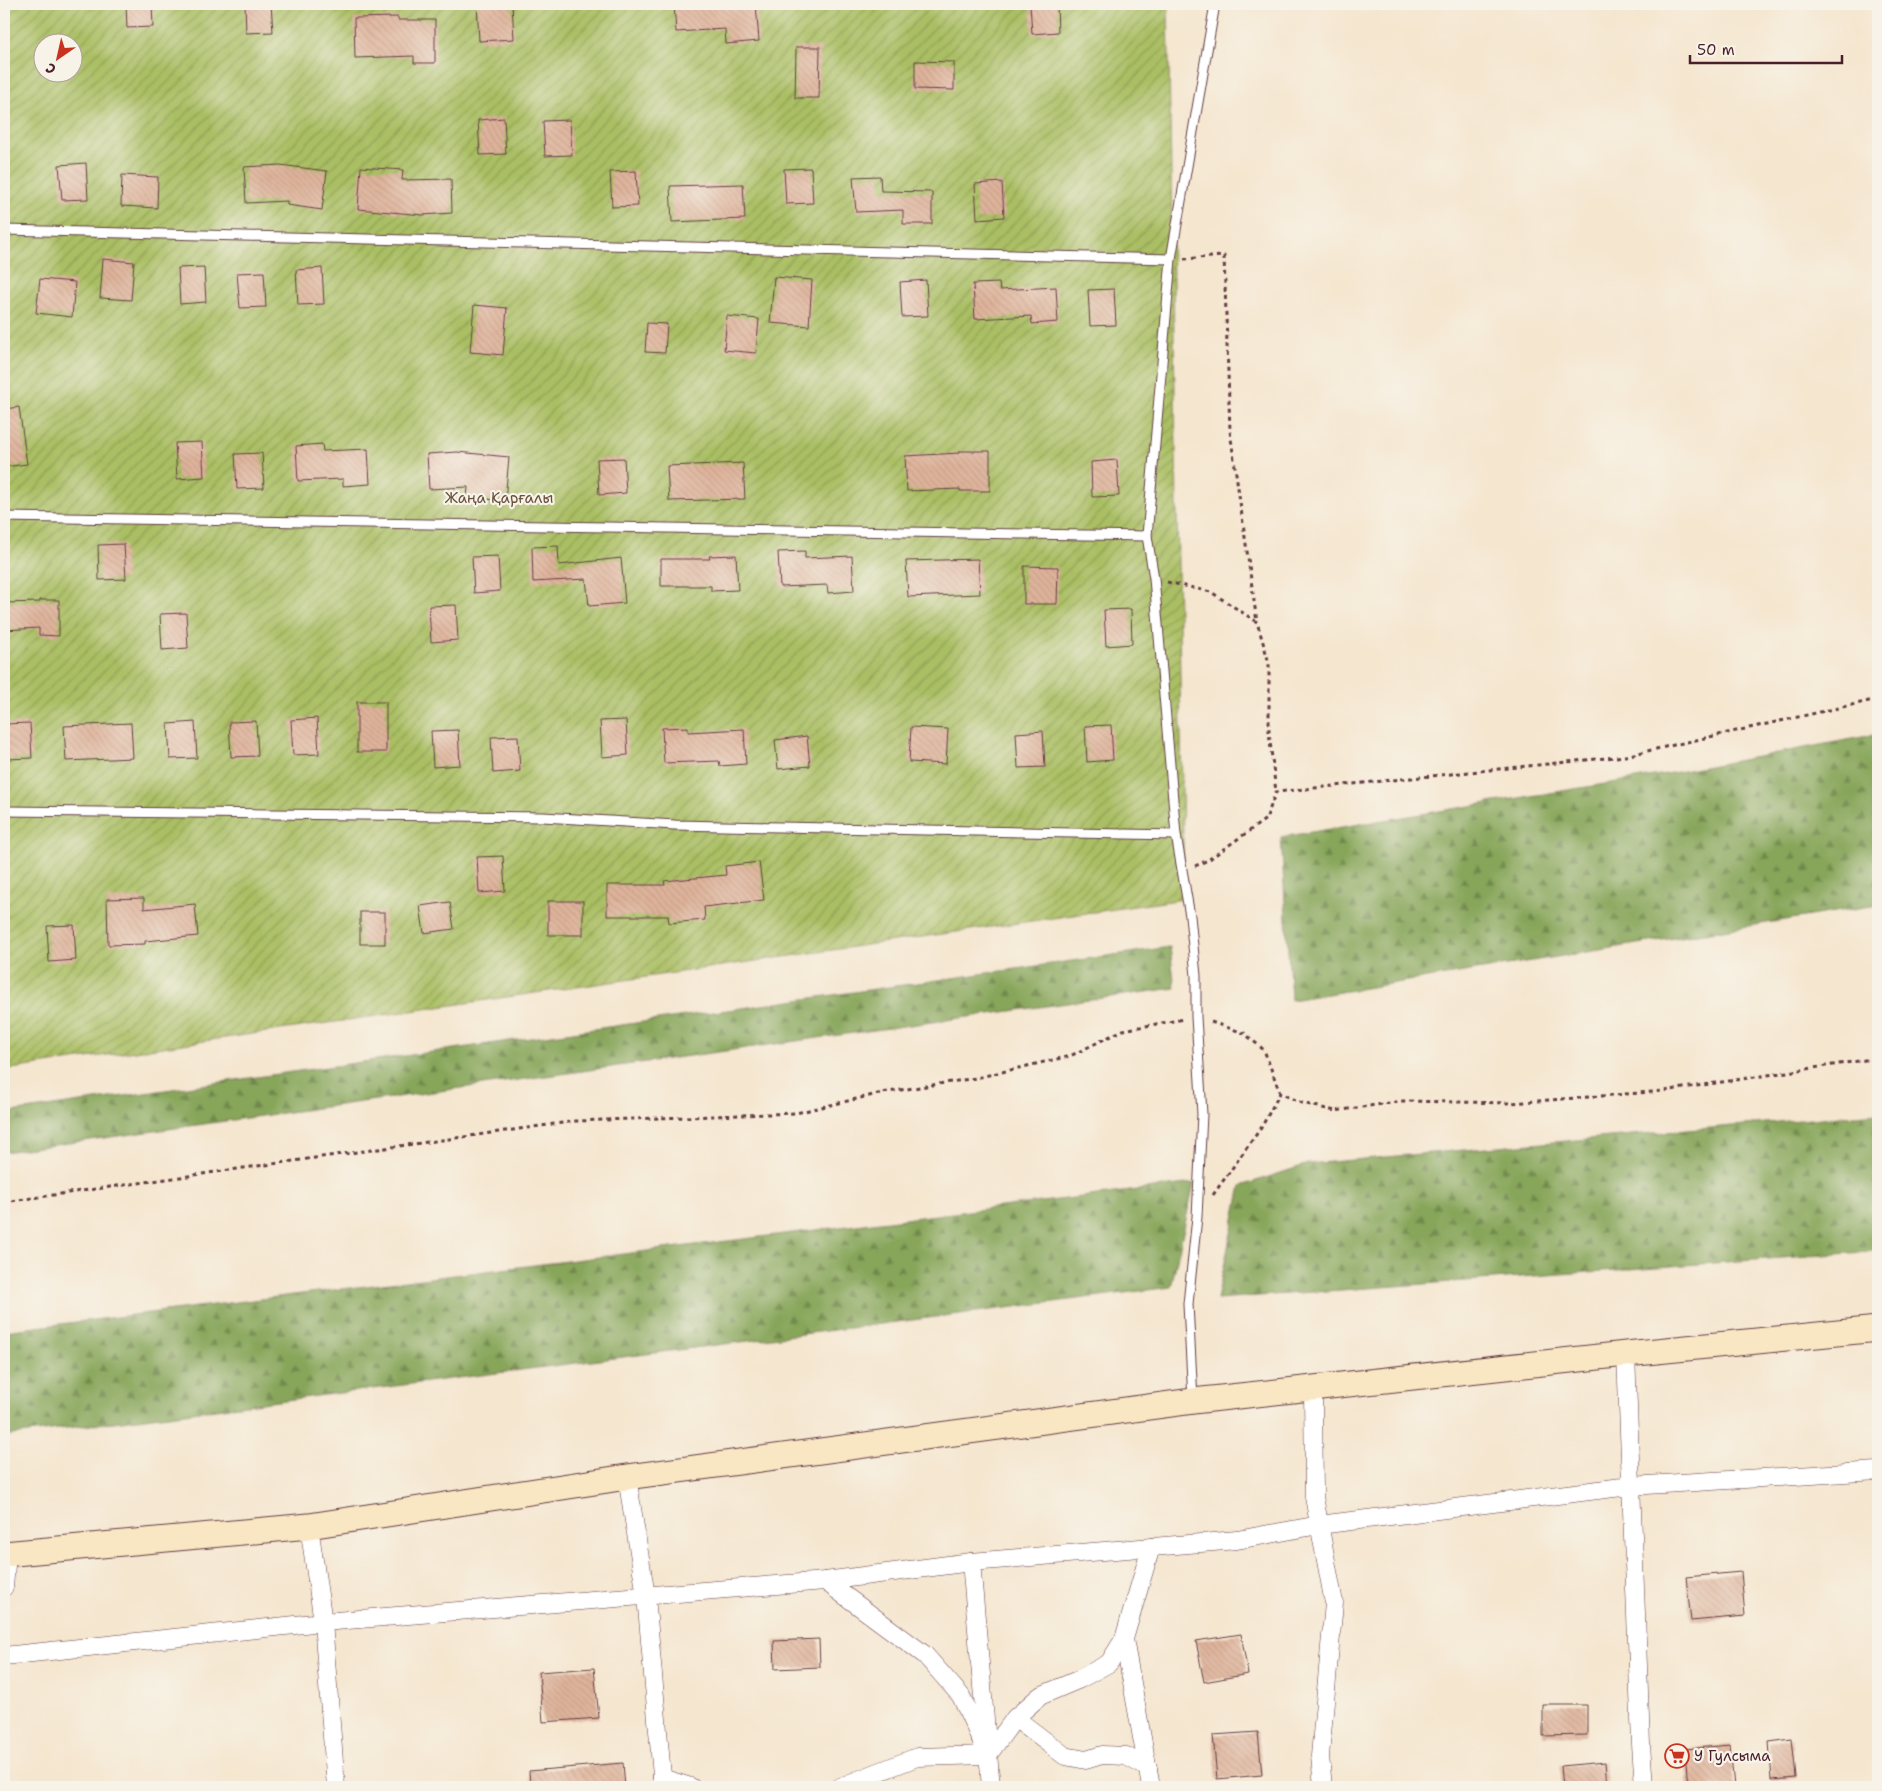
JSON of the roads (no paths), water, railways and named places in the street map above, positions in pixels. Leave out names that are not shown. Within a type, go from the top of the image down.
[{"type":"main road","points":[[5,1554],[309,1526],[627,1477],[1193,1401],[1878,1329]]},
{"type":"street","points":[[1626,1354],[1644,1787]]},
{"type":"street","points":[[1313,1388],[1314,1497],[1334,1603],[1320,1756],[1323,1787]]},
{"type":"street","points":[[4,1656],[323,1622],[825,1581],[971,1562],[1237,1540],[1319,1525],[1630,1486],[1878,1471]]},
{"type":"street","points":[[627,1477],[646,1596],[662,1783],[691,1787]]},
{"type":"street","points":[[309,1526],[323,1622],[336,1787]]},
{"type":"street","points":[[988,1755],[1016,1718],[1040,1696],[1080,1679],[1109,1663],[1124,1639],[1151,1547]]},
{"type":"street","points":[[4,1587],[5,1554]]},
{"type":"street","points":[[971,1562],[991,1787]]},
{"type":"street","points":[[825,1581],[925,1655],[961,1696],[988,1755]]},
{"type":"street","points":[[1124,1639],[1151,1787]]},
{"type":"street","points":[[1016,1718],[1065,1756],[1086,1760],[1102,1755],[1126,1756],[1148,1768]]},
{"type":"street","points":[[840,1787],[917,1757],[988,1755]]},
{"type":"lane","points":[[1193,1401],[1188,1304],[1197,1217],[1202,1114],[1196,1017],[1196,976],[1190,916],[1176,835],[1154,578],[1147,536],[1171,259],[1215,4]]},
{"type":"lane","points":[[4,230],[1171,259]]},
{"type":"lane","points":[[4,517],[1147,536]]},
{"type":"lane","points":[[4,811],[544,817],[675,825],[1176,835]]},
{"type":"place","name":"У Гулсыма","points":[[1677,1756]]},
{"type":"park label","name":"Жаңа Қарғалы","points":[[499,498]]}]
